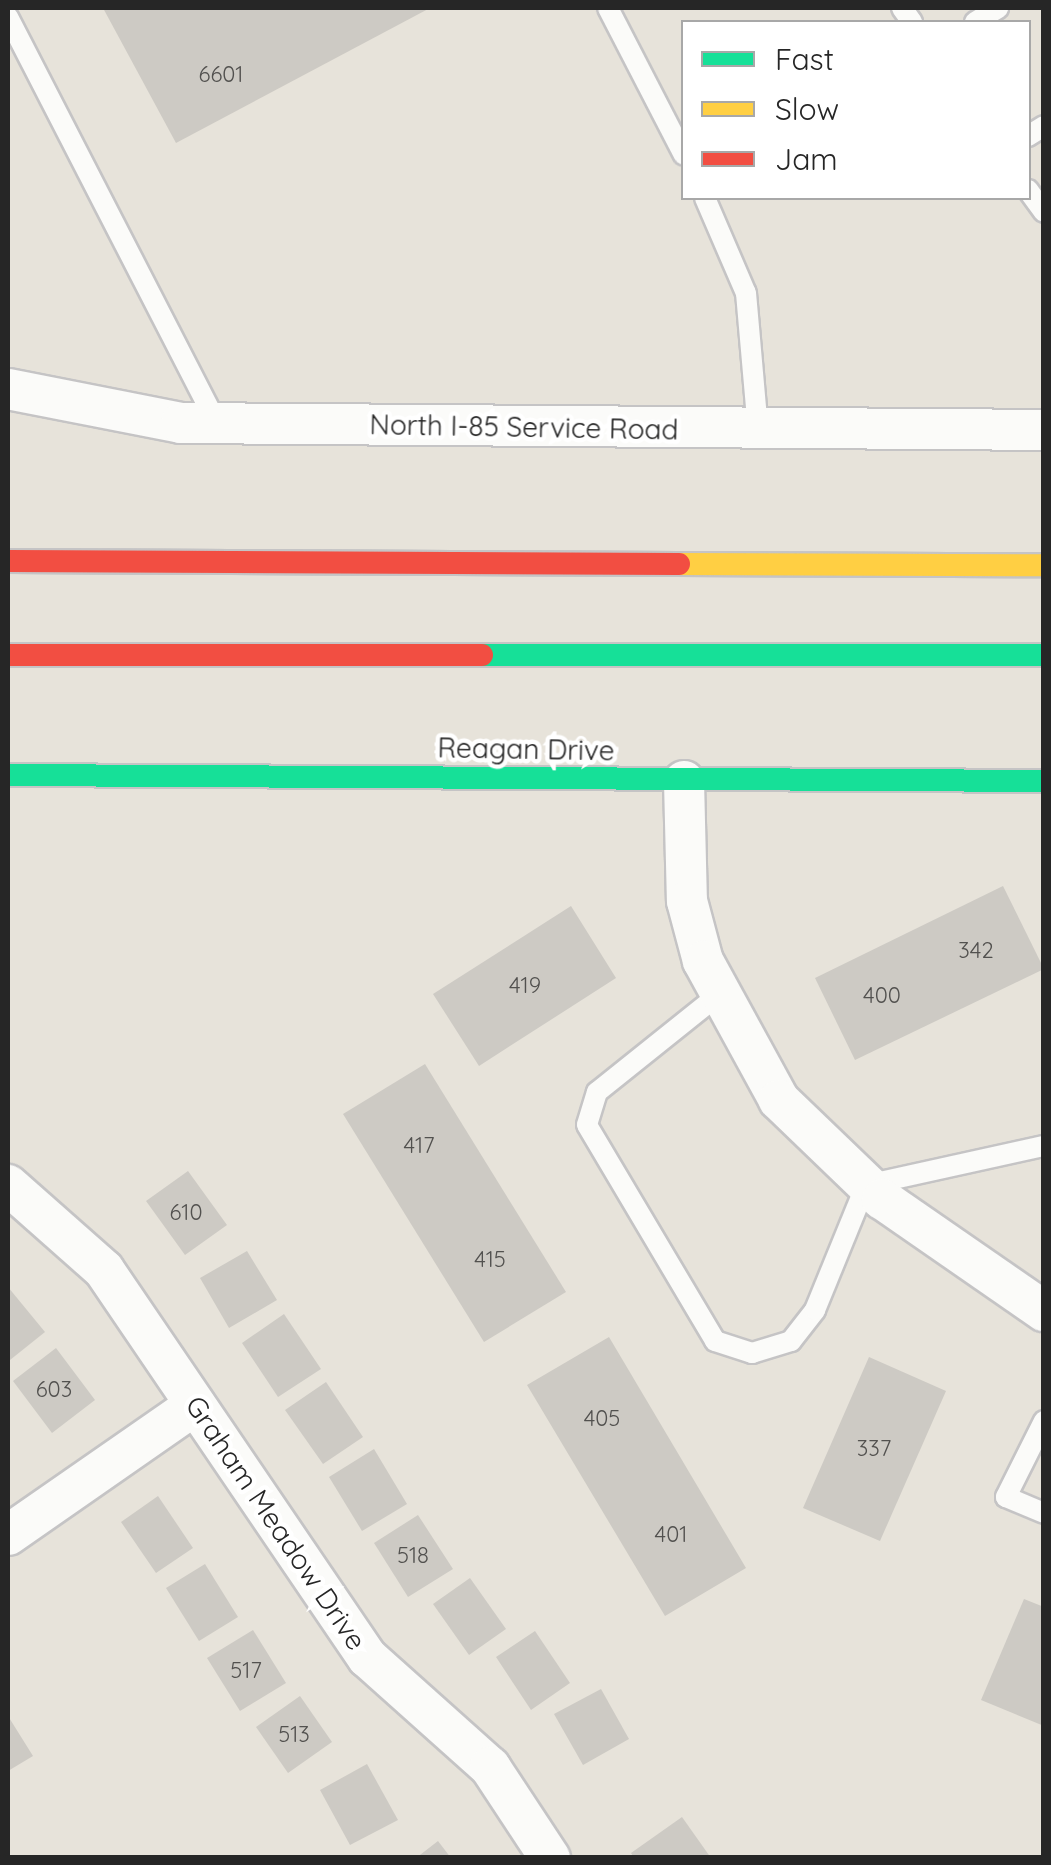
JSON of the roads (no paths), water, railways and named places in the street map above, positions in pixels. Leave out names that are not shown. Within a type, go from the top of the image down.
[{"type":"main road","points":[[8,562],[1044,565]]},
{"type":"main road","points":[[8,655],[1044,655]]},
{"type":"main road","name":"Reagan Drive","points":[[8,775],[1044,781]]},
{"type":"street","name":"North I-85 Service Road","points":[[8,389],[149,420],[217,423],[1044,430]]},
{"type":"street","points":[[684,781],[687,901],[717,996],[779,1100],[866,1185],[1044,1311]]},
{"type":"street","name":"Graham Meadow Drive","points":[[8,1185],[104,1270],[368,1658],[490,1767],[550,1858]]},
{"type":"street","points":[[8,1535],[195,1405]]},
{"type":"lane","points":[[608,8],[681,149]]},
{"type":"lane","points":[[8,17],[217,423]]},
{"type":"lane","points":[[706,200],[746,293],[758,430]]},
{"type":"lane","points":[[717,996],[597,1092],[586,1124],[715,1341],[752,1353],[791,1341],[815,1310],[866,1185],[1044,1146]]},
{"type":"lane","points":[[1044,1421],[1006,1497],[1044,1514]]}]
